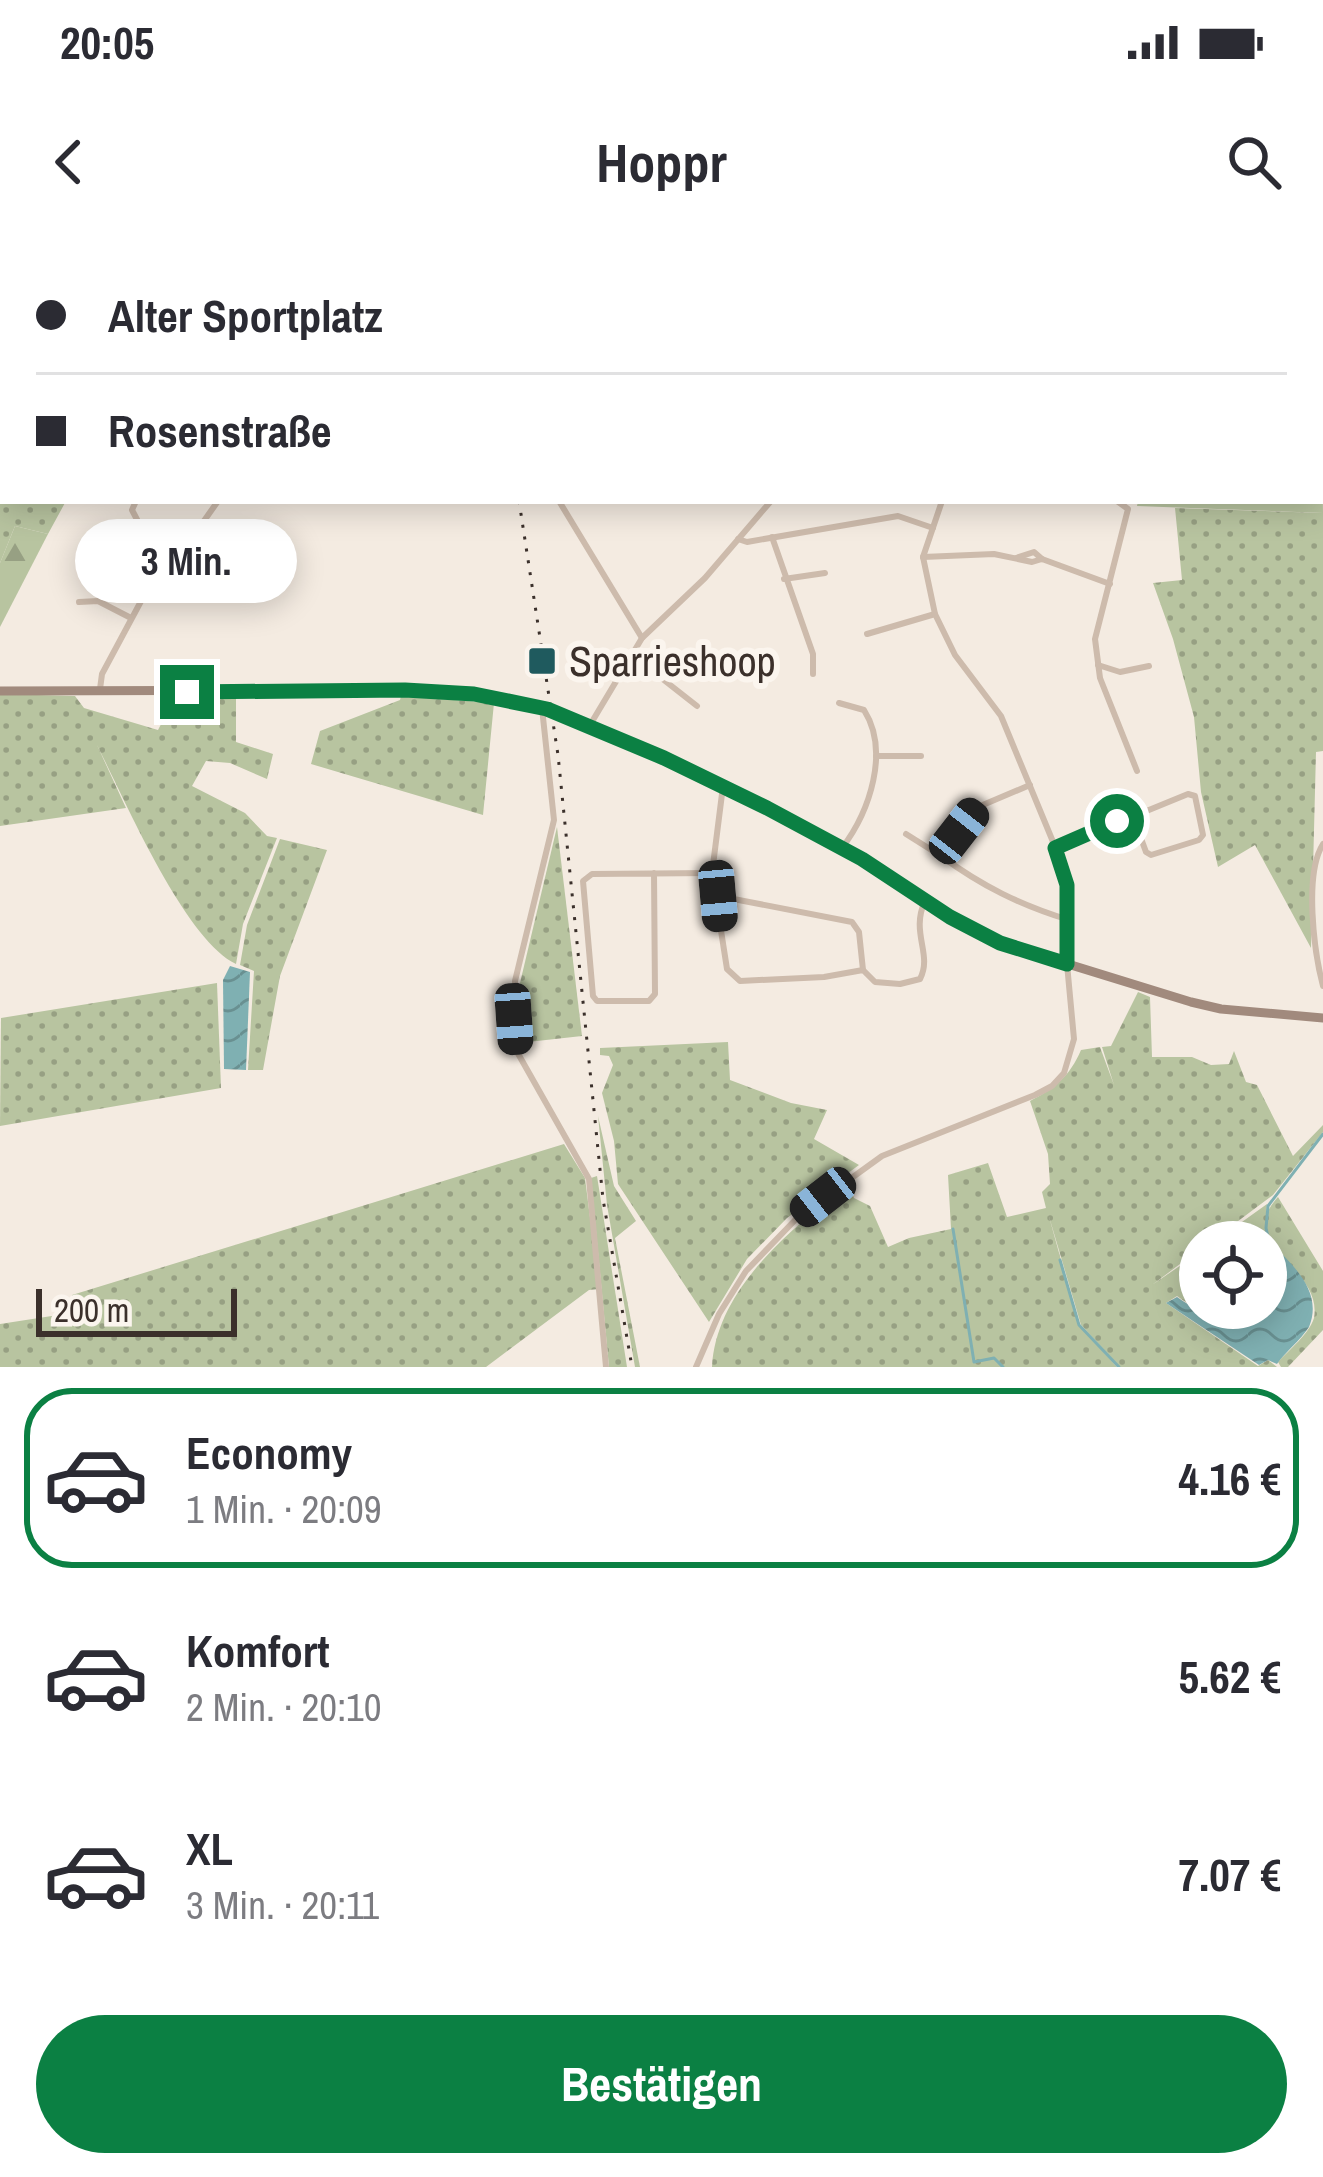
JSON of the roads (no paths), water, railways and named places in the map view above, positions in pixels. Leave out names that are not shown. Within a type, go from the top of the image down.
[{"type":"main road","points":[[0,691],[405,690],[474,694],[542,707],[723,786],[842,848],[1000,943],[1221,1009],[1323,1018]]},
{"type":"street","points":[[135,504],[132,510],[143,531],[167,554]]},
{"type":"street","points":[[167,554],[182,552],[216,504]]},
{"type":"street","points":[[561,504],[642,638]]},
{"type":"street","points":[[590,725],[642,638],[705,578],[768,504]]},
{"type":"street","points":[[696,1367],[738,1283],[770,1242],[846,1179],[896,1149],[1052,1086],[1064,1073],[1075,1039],[1067,964],[1067,885],[1055,848],[1000,716],[955,655],[935,614],[923,556],[941,504]]},
{"type":"street","points":[[1121,504],[1128,509],[1095,639],[1098,665],[1137,771]]},
{"type":"street","points":[[738,539],[747,542],[898,517],[933,528]]},
{"type":"street","points":[[772,537],[813,654],[813,674]]},
{"type":"street","points":[[100,693],[102,674],[167,554]]},
{"type":"street","points":[[923,556],[994,554],[1031,562],[1042,559],[1110,584]]},
{"type":"street","points":[[784,579],[825,573]]},
{"type":"street","points":[[79,602],[98,601],[130,618]]},
{"type":"street","points":[[867,634],[935,614]]},
{"type":"street","points":[[632,655],[697,706]]},
{"type":"street","points":[[1098,665],[1120,671],[1149,666]]},
{"type":"street","points":[[839,703],[864,710],[872,723],[876,756],[869,800],[842,848]]},
{"type":"street","points":[[542,707],[554,820],[515,981],[514,1034],[520,1062],[589,1179],[606,1367]]},
{"type":"street","points":[[876,756],[921,756]]},
{"type":"street","points":[[941,856],[978,807],[1030,785]]},
{"type":"street","points":[[723,786],[712,873],[727,969],[740,981],[863,970]]},
{"type":"street","points":[[1055,848],[1132,814],[1188,794],[1195,796],[1203,835],[1151,855],[1132,814]]},
{"type":"street","points":[[906,834],[980,885],[1023,906],[1069,920]]},
{"type":"street","points":[[1323,844],[1317,854],[1314,935],[1323,986]]},
{"type":"street","points":[[654,874],[656,994],[649,1001],[597,1001],[592,996],[584,880],[592,874],[712,873]]},
{"type":"street","points":[[718,896],[851,922],[859,932],[863,970],[875,982],[900,984],[923,977],[926,967],[917,918],[925,901]]},
{"type":"water","points":[[230,966],[250,972],[246,1070],[224,1069],[223,980]]},
{"type":"water","points":[[1287,1259],[1310,1292],[1309,1327],[1277,1364],[1268,1360],[1259,1365],[1205,1329],[1287,1329]]},
{"type":"water","points":[[1179,1298],[1179,1312],[1166,1303]]},
{"type":"waterway","points":[[1267,1221],[1268,1206],[1323,1134]]},
{"type":"waterway","points":[[953,1229],[974,1362],[994,1358],[1003,1367]]},
{"type":"waterway","points":[[1060,1260],[1079,1325],[1119,1367]]},
{"type":"railway","points":[[519,504],[558,755],[603,1199],[632,1367]]},
{"type":"place","name":"Sparrieshoop","points":[[542,661]]}]
